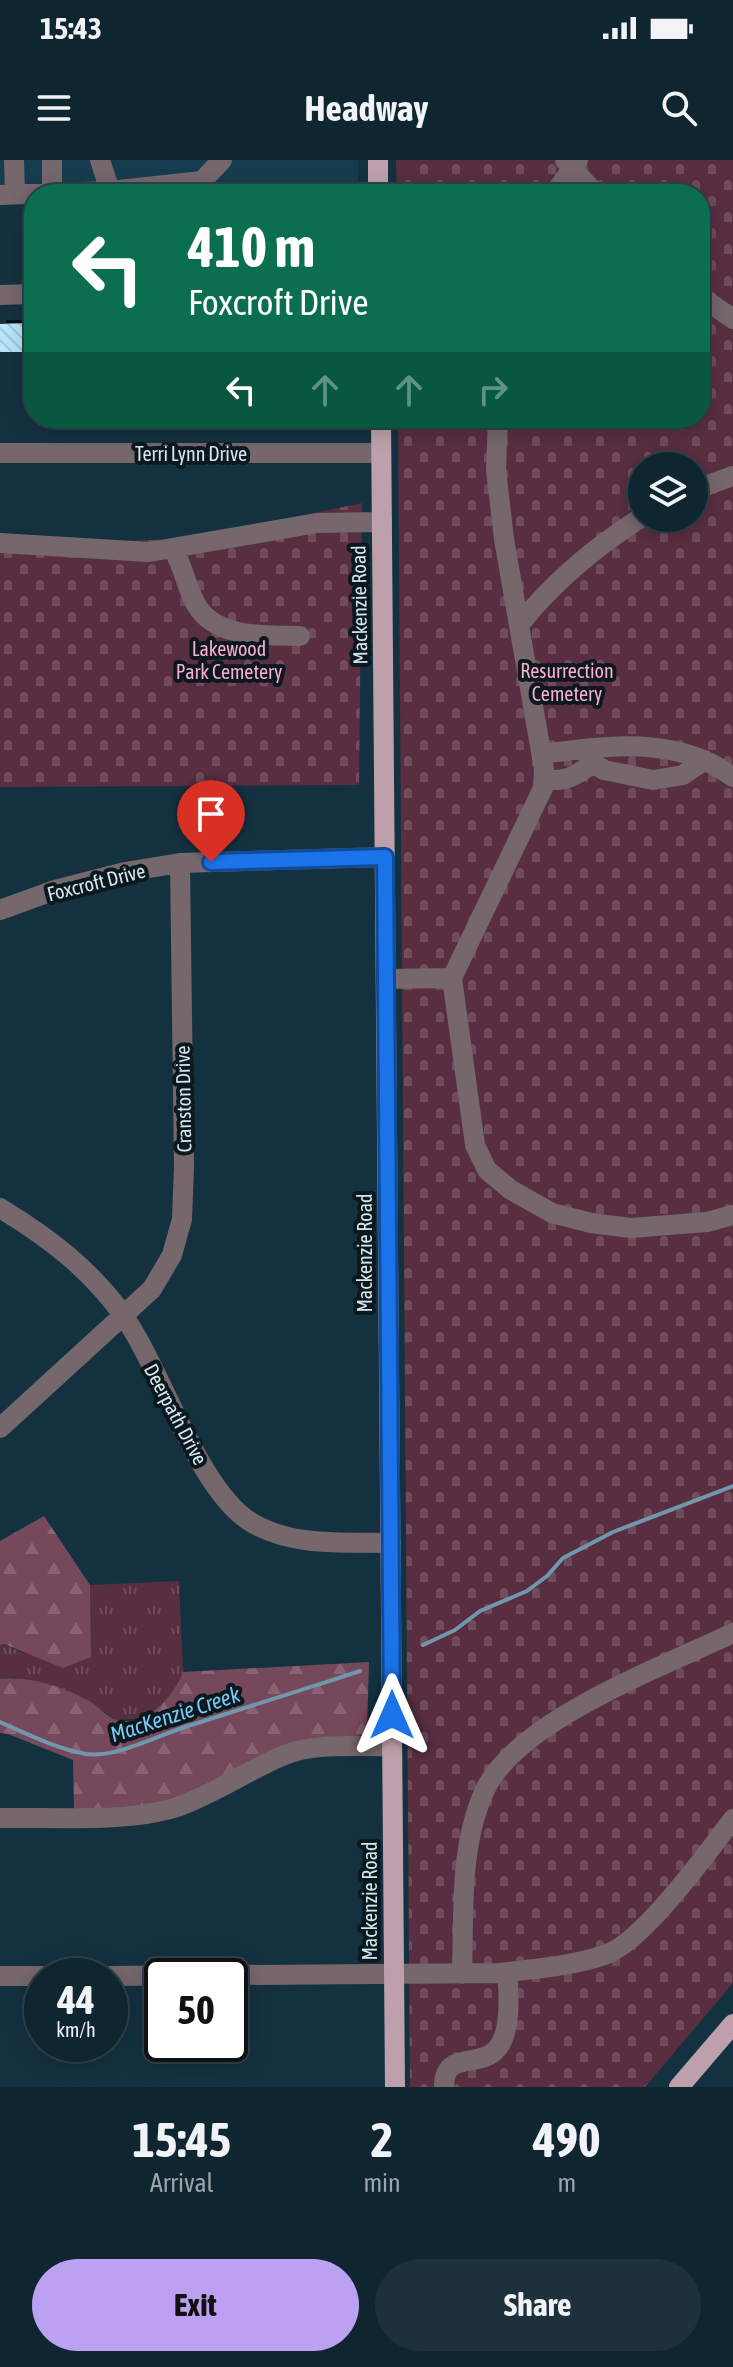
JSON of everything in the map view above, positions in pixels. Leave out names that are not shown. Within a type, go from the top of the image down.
[{"type":"main road","points":[[378,160],[378,184]]},
{"type":"main road","name":"Mackenzie Road","points":[[381,428],[395,2087]]},
{"type":"main road","points":[[679,2087],[733,2024]]},
{"type":"street","points":[[8,195],[14,160]]},
{"type":"street","points":[[52,160],[52,184]]},
{"type":"street","points":[[100,160],[108,184]]},
{"type":"street","points":[[174,184],[202,181],[222,160]]},
{"type":"street","points":[[559,184],[571,163],[588,184]]},
{"type":"street","points":[[0,295],[24,294]]},
{"type":"street","points":[[710,303],[733,319]]},
{"type":"street","points":[[498,428],[498,484],[504,539],[544,779],[543,788],[452,978],[475,1145],[487,1170],[511,1190],[552,1213],[617,1226],[669,1226],[707,1222],[733,1215]]},
{"type":"street","name":"Terri Lynn Drive","points":[[0,453],[381,453]]},
{"type":"street","points":[[708,485],[733,476]]},
{"type":"street","points":[[0,543],[127,552],[173,549],[317,523],[382,522]]},
{"type":"street","points":[[519,625],[567,572],[628,526]]},
{"type":"street","points":[[173,549],[198,608],[209,620],[250,634],[300,636]]},
{"type":"street","points":[[542,754],[588,756],[637,746],[705,760],[733,777]]},
{"type":"street","points":[[588,756],[604,770],[653,780],[683,775],[705,760]]},
{"type":"street","points":[[544,779],[560,782],[579,774],[588,756]]},
{"type":"street","name":"Foxcroft Drive","points":[[0,910],[55,890],[125,872],[180,863],[385,857]]},
{"type":"street","name":"Cranston Drive","points":[[0,1428],[152,1289],[172,1255],[182,1219],[184,1167],[180,863]]},
{"type":"street","points":[[386,979],[452,978]]},
{"type":"street","name":"Deerpath Drive","points":[[0,1208],[39,1231],[80,1265],[124,1316],[211,1480],[230,1507],[253,1524],[286,1537],[306,1541],[391,1543]]},
{"type":"street","points":[[462,1974],[465,1879],[471,1833],[484,1791],[505,1760],[541,1729],[582,1705],[733,1633]]},
{"type":"street","points":[[0,1818],[133,1816],[177,1807],[282,1756],[307,1749],[392,1746]]},
{"type":"street","points":[[128,1976],[507,1972],[551,1967],[607,1954],[623,1946],[667,1902],[733,1819]]},
{"type":"street","points":[[444,2087],[444,2075],[449,2068],[496,2051],[502,2040],[510,2006],[507,1972]]},
{"type":"street","points":[[0,1976],[24,1976]]},
{"type":"shaded area","points":[[0,160],[358,160],[358,184],[24,184],[24,196],[0,200]]},
{"type":"green space","name":"Resurrection Cemetery","points":[[396,160],[733,160],[733,1983],[645,2087],[410,2087],[398,428],[710,428],[710,184],[397,184]]},
{"type":"green space","name":"Lakewood Park Cemetery","points":[[362,503],[359,785],[0,787],[0,536],[119,541],[187,539]]},
{"type":"green space","points":[[44,1516],[90,1585],[91,1657],[63,1668],[0,1645],[0,1541]]},
{"type":"green space","points":[[179,1581],[183,1672],[177,1686],[163,1703],[145,1718],[116,1720],[90,1702],[14,1677],[0,1679],[0,1645],[3,1644],[23,1653],[91,1656],[90,1585]]},
{"type":"green space","points":[[369,1662],[367,1728],[363,1735],[269,1753],[178,1797],[145,1805],[74,1810],[73,1760],[0,1733],[0,1679],[23,1679],[59,1688],[91,1702],[114,1719],[128,1721],[139,1719],[158,1708],[173,1691],[183,1672]]},
{"type":"building","points":[[24,323],[24,352],[0,352],[0,324]]},
{"type":"waterway","points":[[423,1645],[455,1630],[480,1611],[527,1591],[547,1576],[563,1558],[613,1532],[733,1486]]},
{"type":"waterway","name":"MacKenzie Creek","points":[[0,1722],[75,1752],[110,1753],[360,1671]]},
{"type":"route","points":[[211,862],[385,857],[392,1715]]}]
